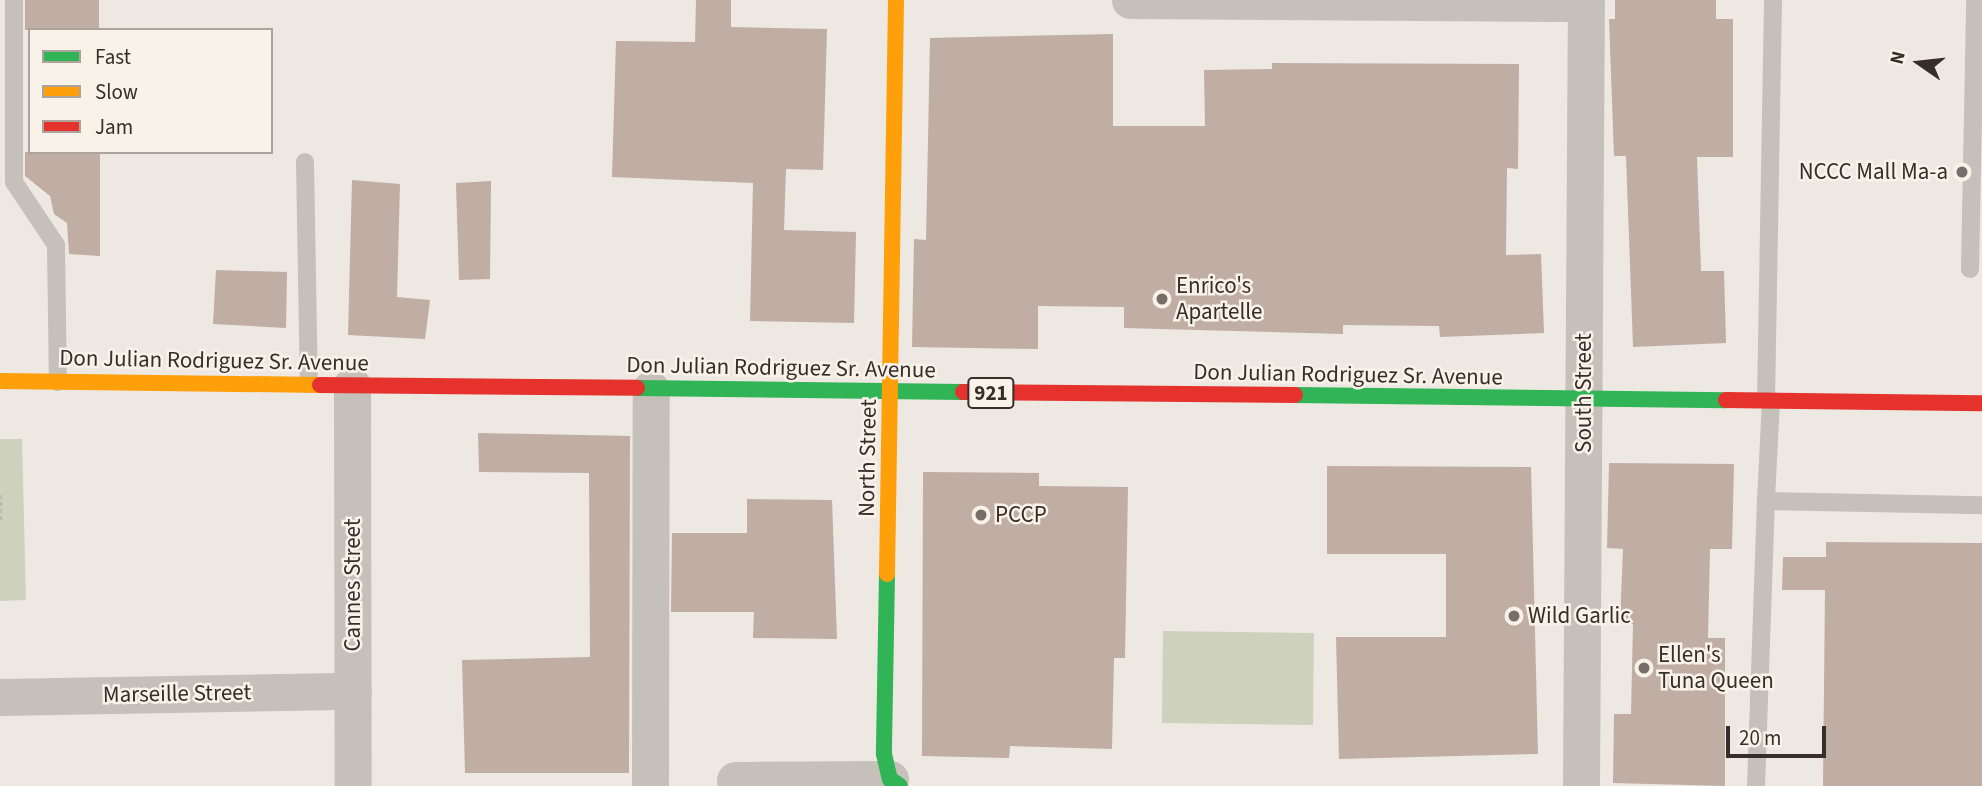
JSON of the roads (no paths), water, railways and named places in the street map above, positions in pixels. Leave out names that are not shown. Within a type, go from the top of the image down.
[{"type":"main road","name":"North Street","points":[[895,0],[892,392],[884,754],[895,782]]},
{"type":"main road","name":"Don Julian Rodriguez Sr. Avenue","points":[[0,382],[352,384],[1584,401],[1982,403]]},
{"type":"street","points":[[1130,0],[1586,1]]},
{"type":"street","name":"South Street","points":[[1581,786],[1586,1]]},
{"type":"street","name":"Cannes Street","points":[[352,384],[353,786]]},
{"type":"street","points":[[650,786],[651,389]]},
{"type":"street","name":"Marseille Street","points":[[0,697],[353,691]]},
{"type":"street","points":[[736,780],[895,782]]},
{"type":"lane","points":[[14,0],[14,182],[56,245],[58,382]]},
{"type":"lane","points":[[1756,786],[1766,501],[1773,0]]},
{"type":"lane","points":[[1970,269],[1975,0]]},
{"type":"lane","points":[[305,162],[309,384]]},
{"type":"lane","points":[[1766,501],[1982,506]]},
{"type":"place","name":"NCCC Mall Ma-a","points":[[1962,172]]},
{"type":"place","name":"Enrico's Apartelle","points":[[1162,299]]},
{"type":"place","name":"PCCP","points":[[981,515]]},
{"type":"place","name":"Wild Garlic","points":[[1514,616]]},
{"type":"place","name":"Ellen's Tuna Queen","points":[[1644,668]]}]
